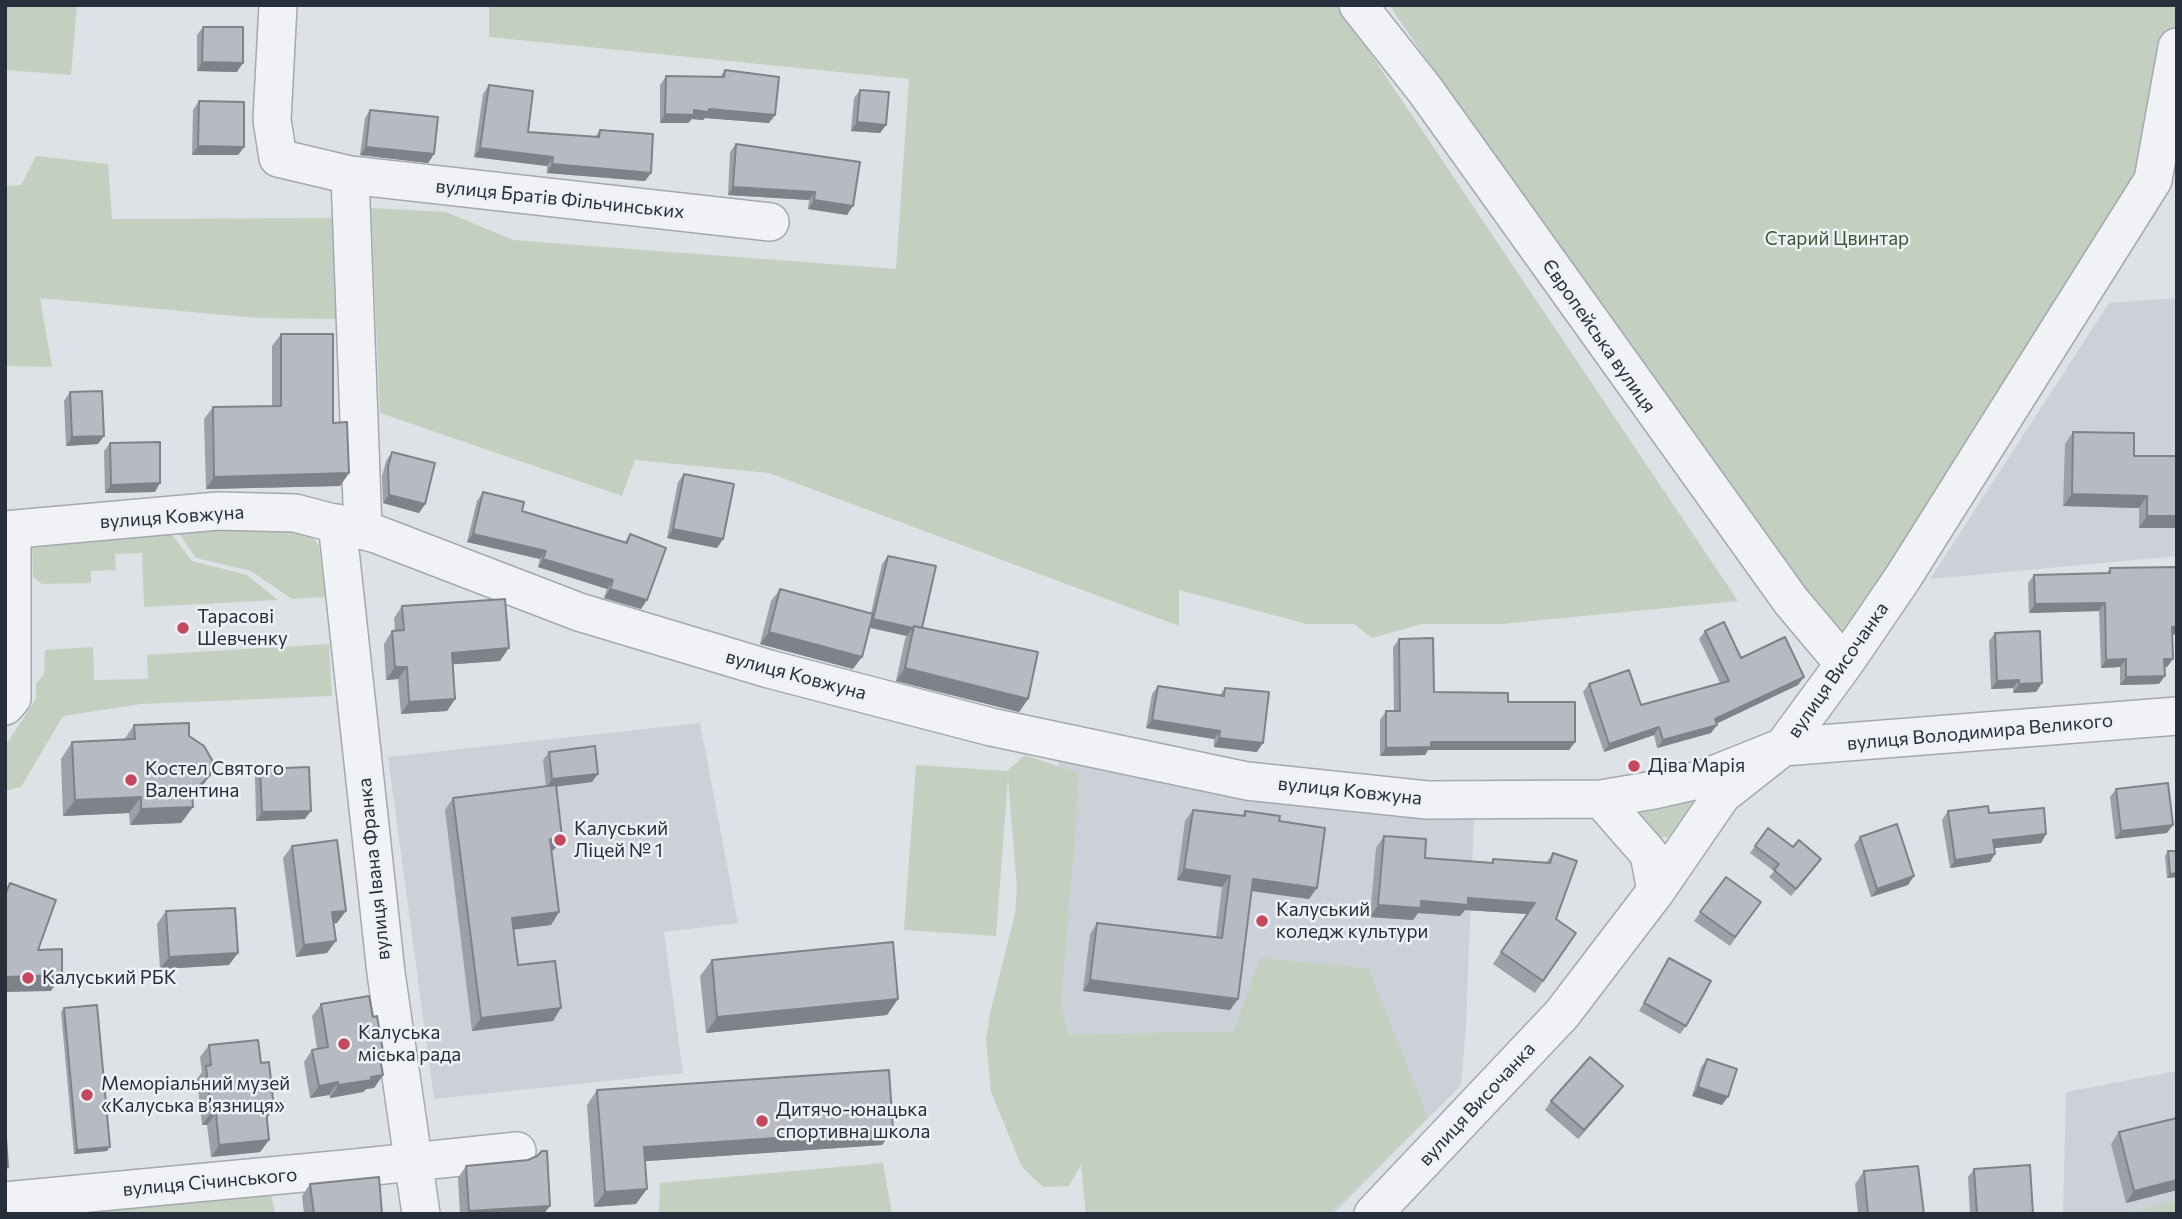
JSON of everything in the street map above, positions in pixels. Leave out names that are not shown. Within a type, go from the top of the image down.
[{"type":"street","name":"вулиця Братів Фільчинських","points":[[278,5],[272,120],[278,158],[350,175],[770,222]]},
{"type":"street","name":"Європейська вулиця","points":[[1358,5],[1425,90],[1791,601],[1844,664]]},
{"type":"street","name":"вулиця Височанка","points":[[1373,1214],[1562,1014],[1656,891],[1722,795],[1783,747],[1844,664],[1902,579],[2153,180],[2174,85],[2177,47]]},
{"type":"street","points":[[350,175],[350,526]]},
{"type":"street","name":"вулиця Ковжуна","points":[[9,530],[218,511],[295,513],[350,526],[579,612],[769,669],[991,727],[1247,781],[1427,800],[1601,799],[1703,779],[1783,747]]},
{"type":"street","name":"вулиця Івана Франка","points":[[350,526],[386,973],[421,1214]]},
{"type":"street","points":[[5,706],[12,698],[9,530]]},
{"type":"street","name":"вулиця Володимира Великого","points":[[1783,747],[2177,716]]},
{"type":"street","points":[[1601,799],[1649,854],[1656,891]]},
{"type":"street","name":"вулиця Січинського","points":[[5,1201],[517,1151]]},
{"type":"shaded area","points":[[2177,298],[2177,556],[1930,579],[2109,303]]},
{"type":"shaded area","name":"Калуський Ліцей № 1","points":[[700,723],[738,923],[664,932],[683,1073],[434,1099],[388,757]]},
{"type":"shaded area","name":"Калуський коледж культури","points":[[1059,757],[1474,817],[1461,1085],[1333,1214],[1086,1214],[1074,1092],[1048,1036]]},
{"type":"shaded area","points":[[2177,1071],[2177,1214],[2063,1214],[2066,1092]]},
{"type":"green space","points":[[5,5],[77,5],[71,75],[5,70]]},
{"type":"green space","points":[[489,5],[1338,5],[1738,601],[1501,624],[1422,624],[1372,638],[1354,624],[1307,624],[1179,590],[1179,626],[769,473],[635,460],[622,496],[380,413],[371,208],[446,212],[513,240],[896,269],[909,79],[489,37]]},
{"type":"green space","name":"Старий Цвинтар","points":[[1389,5],[2177,5],[2177,47],[2153,180],[1844,664]]},
{"type":"green space","points":[[36,156],[108,164],[112,219],[339,218],[342,319],[257,318],[40,298],[52,367],[5,366],[5,186],[21,185]]},
{"type":"green space","points":[[218,527],[307,528],[319,546],[325,597],[292,599],[251,571],[196,558],[177,531]]},
{"type":"green space","points":[[170,532],[192,561],[247,575],[278,600],[144,607],[142,553],[115,554],[116,570],[91,571],[91,583],[42,584],[33,577],[32,544]]},
{"type":"green space","points":[[329,644],[332,696],[141,704],[63,716],[21,787],[5,791],[5,746],[36,699],[36,683],[44,675],[45,650],[93,647],[94,680],[148,679],[147,655]]},
{"type":"green space","points":[[1025,755],[1078,773],[1061,1003],[1068,1035],[1234,1031],[1260,958],[1368,968],[1428,1118],[1329,1214],[1086,1214],[1081,1165],[1069,1186],[1043,1187],[1022,1167],[991,1092],[986,1040],[990,1013],[1015,913],[1017,888],[1008,778],[996,936],[904,930],[916,765],[1007,771]]},
{"type":"green space","points":[[1699,793],[1669,837],[1657,838],[1637,813],[1638,805]]},
{"type":"green space","points":[[883,1163],[892,1214],[659,1214],[660,1183]]},
{"type":"green space","points":[[269,1183],[275,1214],[90,1214],[95,1204]]},
{"type":"green space","points":[[2177,1200],[2177,1214],[2125,1214]]},
{"type":"building","points":[[203,27],[243,27],[243,63],[202,62]]},
{"type":"building","points":[[725,70],[779,77],[775,115],[709,109],[709,112],[694,110],[694,115],[665,114],[666,76],[724,77]]},
{"type":"building","points":[[489,85],[533,91],[528,132],[599,137],[600,130],[653,134],[651,173],[552,164],[553,157],[480,148]]},
{"type":"building","points":[[860,90],[889,92],[886,125],[857,122]]},
{"type":"building","points":[[199,101],[244,102],[244,147],[198,146]]},
{"type":"building","points":[[370,110],[438,117],[434,154],[366,147]]},
{"type":"building","points":[[736,144],[860,162],[853,206],[814,200],[815,192],[733,187]]},
{"type":"building","points":[[281,334],[333,334],[333,423],[347,422],[349,473],[214,477],[213,407],[281,406]]},
{"type":"building","points":[[102,391],[104,436],[72,437],[70,392]]},
{"type":"building","points":[[2073,432],[2134,433],[2134,456],[2177,456],[2177,516],[2147,516],[2147,496],[2072,494]]},
{"type":"building","points":[[160,442],[160,483],[111,485],[110,443]]},
{"type":"building","points":[[392,452],[435,463],[425,504],[389,495],[388,467]]},
{"type":"building","points":[[684,474],[734,484],[723,539],[673,529]]},
{"type":"building","points":[[483,492],[524,502],[522,511],[627,543],[630,534],[666,548],[647,600],[610,589],[613,580],[543,559],[546,551],[473,534]]},
{"type":"building","points":[[888,556],[936,566],[922,628],[873,619]]},
{"type":"building","points":[[2177,567],[2177,627],[2172,627],[2173,659],[2164,659],[2165,676],[2126,677],[2126,659],[2106,660],[2105,603],[2035,604],[2034,575],[2110,573],[2110,568]]},
{"type":"building","points":[[780,589],[873,614],[862,657],[769,632]]},
{"type":"building","points":[[505,599],[509,648],[452,653],[455,699],[409,702],[407,667],[395,667],[392,631],[404,630],[402,606]]},
{"type":"building","points":[[1724,622],[1741,658],[1785,637],[1804,677],[1715,719],[1717,725],[1663,740],[1659,727],[1609,744],[1589,684],[1629,670],[1641,705],[1729,681],[1705,631]]},
{"type":"building","points":[[914,626],[1038,652],[1028,699],[905,668]]},
{"type":"building","points":[[2040,631],[2042,683],[1997,681],[1995,633]]},
{"type":"building","points":[[1433,638],[1434,692],[1508,693],[1508,702],[1575,702],[1575,742],[1431,742],[1431,747],[1386,748],[1386,711],[1400,711],[1399,639]]},
{"type":"building","points":[[1158,686],[1224,696],[1225,688],[1269,692],[1263,743],[1219,738],[1220,731],[1152,720]]},
{"type":"building","name":"Костел Святого Валентина","points":[[189,723],[189,736],[204,746],[212,760],[210,775],[192,793],[193,807],[141,809],[141,797],[75,800],[72,742],[135,739],[134,725]]},
{"type":"building","points":[[595,746],[598,774],[552,779],[549,752]]},
{"type":"building","points":[[309,767],[311,811],[262,812],[260,769]]},
{"type":"building","points":[[2168,783],[2173,825],[2121,831],[2116,789]]},
{"type":"building","points":[[556,785],[562,837],[550,839],[559,912],[512,918],[518,965],[555,961],[561,1008],[481,1018],[453,798]]},
{"type":"building","points":[[1988,806],[1989,813],[2044,808],[2046,834],[1993,840],[1995,854],[1955,860],[1948,811]]},
{"type":"building","points":[[1193,810],[1245,816],[1245,811],[1280,816],[1279,821],[1325,828],[1317,888],[1253,879],[1238,999],[1090,980],[1097,923],[1222,938],[1230,876],[1184,869]]},
{"type":"building","points":[[1897,824],[1914,876],[1877,889],[1860,837]]},
{"type":"building","points":[[1768,828],[1793,847],[1799,840],[1821,859],[1796,889],[1774,870],[1779,864],[1755,846]]},
{"type":"building","points":[[1384,836],[1426,839],[1425,858],[1493,863],[1493,859],[1550,863],[1553,853],[1577,861],[1556,919],[1576,933],[1543,981],[1501,952],[1535,903],[1468,898],[1468,905],[1421,901],[1421,908],[1378,905]]},
{"type":"building","points":[[337,840],[346,911],[332,912],[336,941],[304,945],[292,846]]},
{"type":"building","points":[[2168,851],[2177,851],[2177,873],[2170,874]]},
{"type":"building","points":[[1726,877],[1761,902],[1735,937],[1700,912]]},
{"type":"building","points":[[10,883],[56,900],[38,950],[62,949],[62,975],[5,977],[5,895]]},
{"type":"building","points":[[235,908],[238,953],[169,957],[166,911]]},
{"type":"building","points":[[893,942],[898,999],[717,1017],[712,960]]},
{"type":"building","points":[[1669,958],[1711,981],[1686,1026],[1644,1003]]},
{"type":"building","name":"Калуська міська рада","points":[[369,996],[373,1017],[377,1016],[384,1057],[380,1058],[383,1075],[371,1077],[372,1080],[319,1086],[312,1050],[328,1047],[321,1004]]},
{"type":"building","points":[[97,1005],[110,1147],[77,1150],[64,1008]]},
{"type":"building","points":[[258,1040],[261,1063],[269,1062],[274,1108],[266,1109],[269,1140],[219,1145],[216,1113],[211,1113],[206,1066],[211,1065],[209,1045]]},
{"type":"building","points":[[1590,1057],[1623,1086],[1584,1130],[1551,1101]]},
{"type":"building","points":[[1707,1059],[1737,1069],[1728,1097],[1698,1087]]},
{"type":"building","name":"Дитячо-юнацька спортивна школа","points":[[889,1070],[893,1130],[644,1147],[647,1189],[605,1192],[597,1090]]},
{"type":"building","points":[[2177,1118],[2177,1180],[2134,1191],[2119,1132]]},
{"type":"building","points":[[5,1123],[8,1167],[5,1168]]},
{"type":"building","points":[[542,1151],[547,1151],[550,1206],[469,1211],[466,1166],[528,1160]]},
{"type":"building","points":[[2030,1165],[2033,1214],[1977,1214],[1974,1169]]},
{"type":"building","points":[[1918,1166],[1924,1214],[1868,1214],[1864,1171]]},
{"type":"building","points":[[379,1177],[382,1214],[314,1214],[310,1184]]},
{"type":"place","name":"Тарасові Шевченку","points":[[183,628]]},
{"type":"place","name":"Діва Марія","points":[[1634,766]]},
{"type":"place","name":"Костел Святого Валентина","points":[[131,780]]},
{"type":"place","name":"Калуський Ліцей № 1","points":[[560,840]]},
{"type":"place","name":"Калуський коледж культури","points":[[1262,921]]},
{"type":"place","name":"Калуський РБК","points":[[28,978]]},
{"type":"place","name":"Калуська міська рада","points":[[344,1044]]},
{"type":"place","name":"Меморіальний музей «Калуська в’язниця»","points":[[87,1095]]},
{"type":"place","name":"Дитячо-юнацька спортивна школа","points":[[762,1121]]}]
